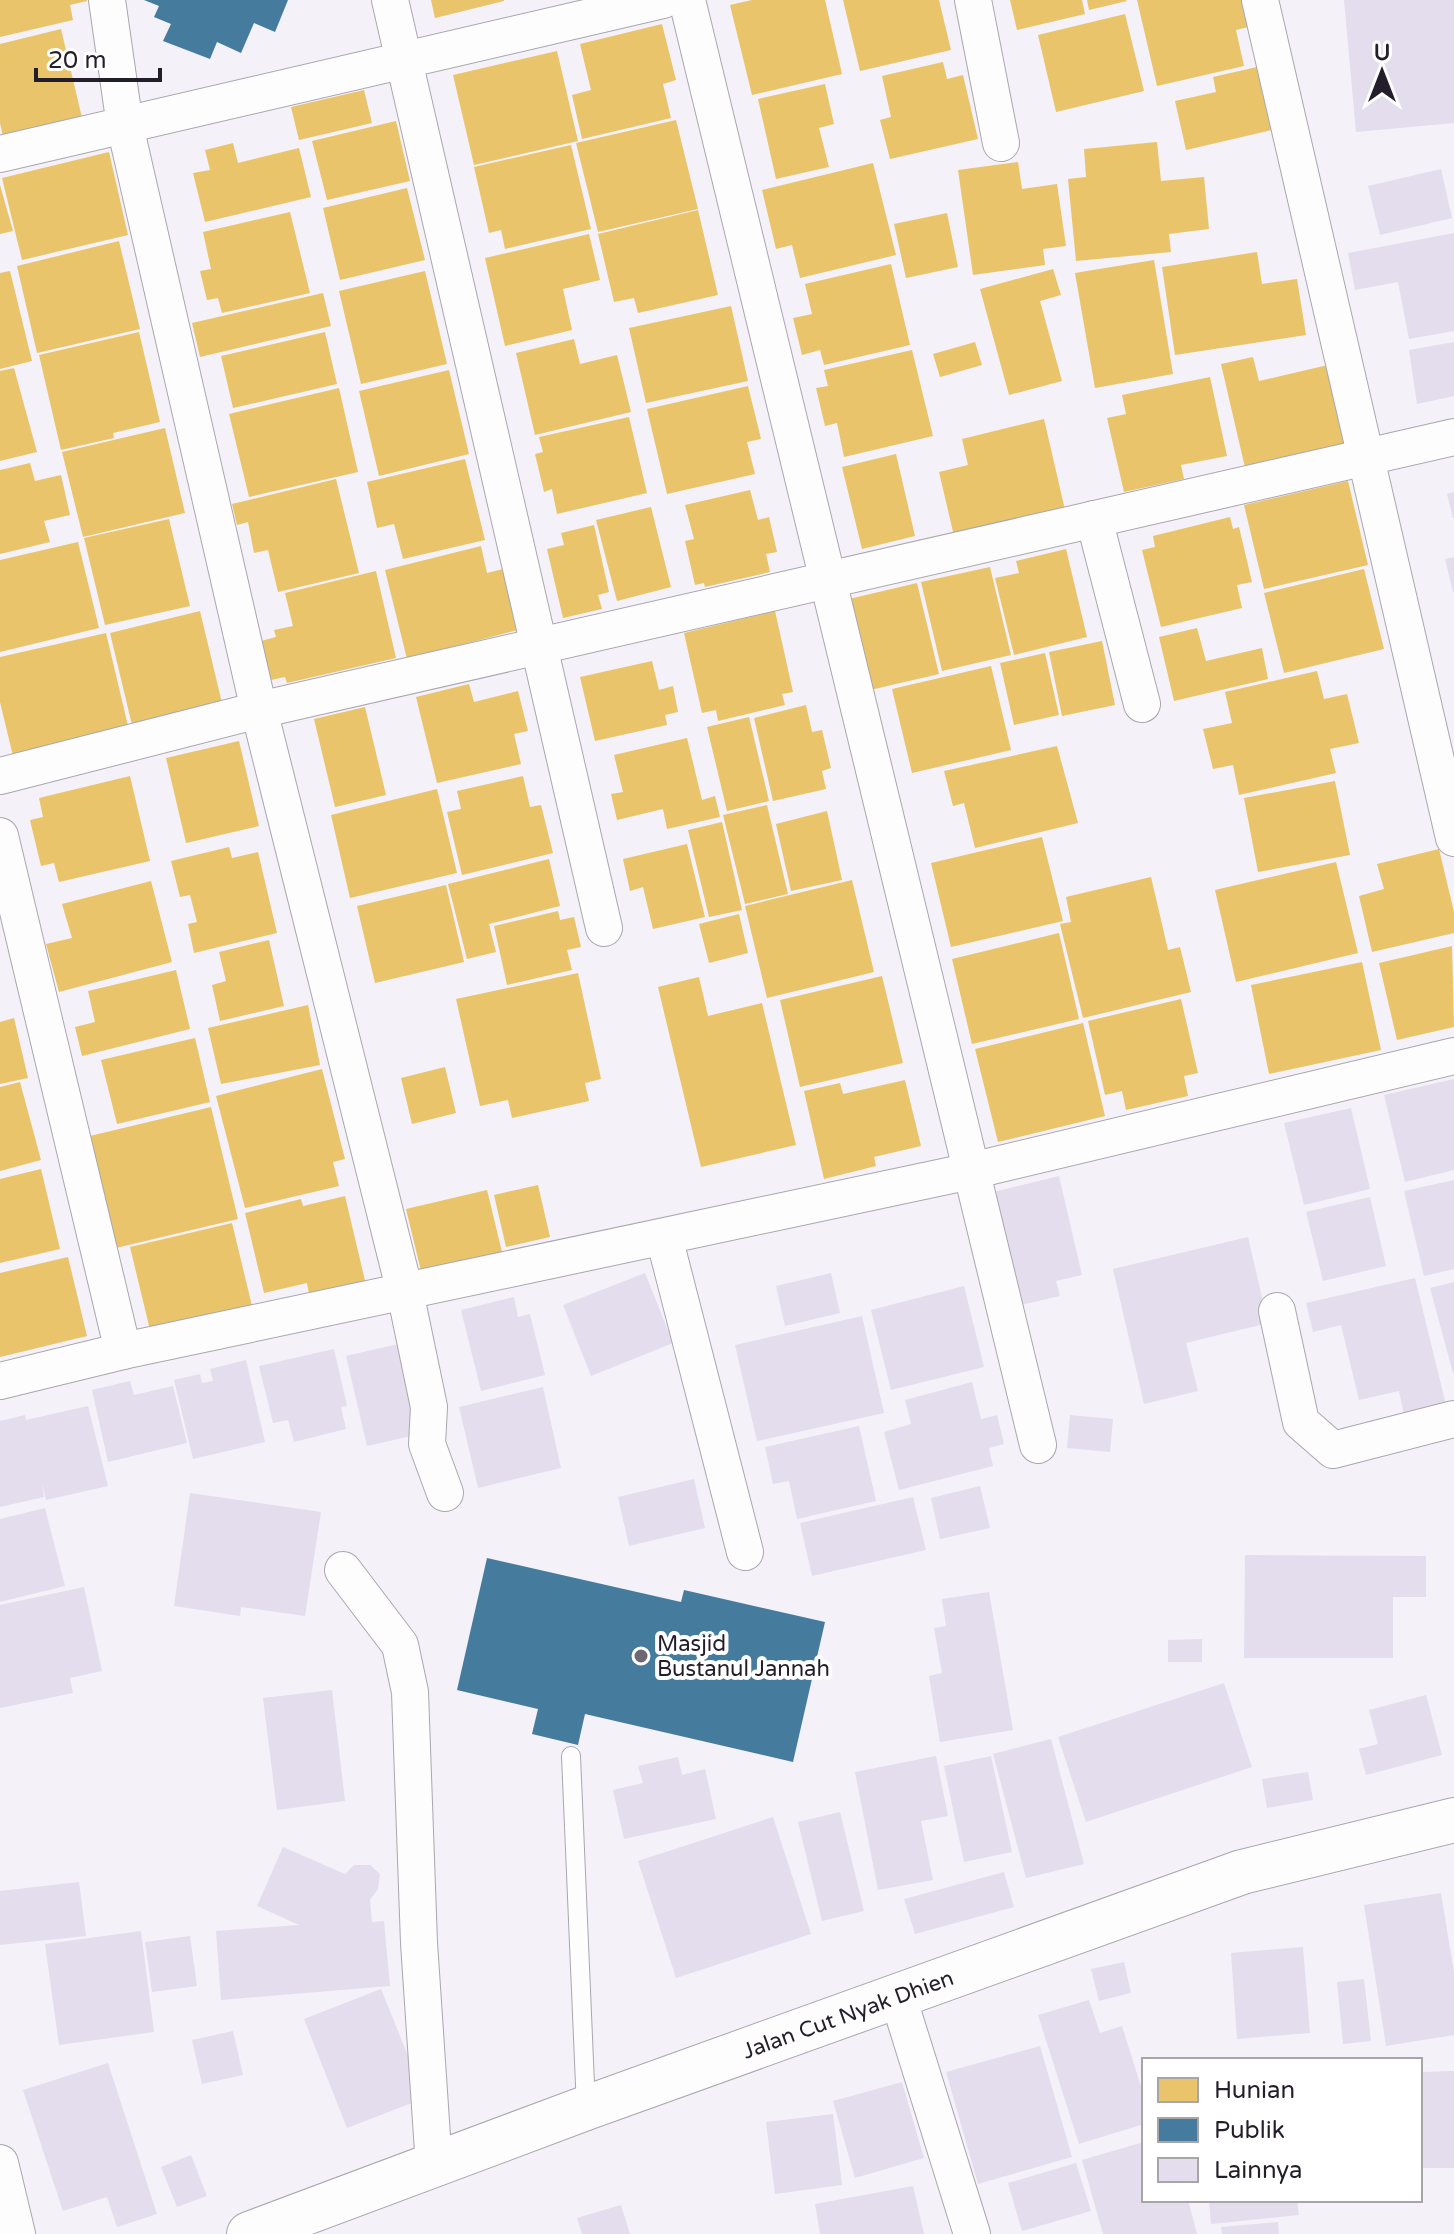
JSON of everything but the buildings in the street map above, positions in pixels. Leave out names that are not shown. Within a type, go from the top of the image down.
[{"type":"highway","name":"Jalan Cut Nyak Dhien","points":[[249,2234],[586,2108],[1242,1872],[1454,1820]]},
{"type":"street","points":[[107,0],[125,126],[259,710],[405,1292],[429,1407],[427,1444],[445,1493]]},
{"type":"street","points":[[390,0],[604,928]]},
{"type":"street","points":[[0,154],[663,0]]},
{"type":"street","points":[[687,0],[1038,1445]]},
{"type":"street","points":[[973,0],[1001,143]]},
{"type":"street","points":[[1260,0],[1454,838]]},
{"type":"street","points":[[0,776],[259,710],[1454,437]]},
{"type":"street","points":[[1094,519],[1142,704]]},
{"type":"street","points":[[0,836],[123,1351]]},
{"type":"street","points":[[0,1381],[123,1351],[971,1171],[1454,1056]]},
{"type":"street","points":[[664,1237],[745,1552]]},
{"type":"street","points":[[1277,1311],[1301,1422],[1333,1450],[1454,1419]]},
{"type":"street","points":[[343,1570],[400,1645],[410,1692],[419,1943],[434,2166]]},
{"type":"street","points":[[898,1997],[972,2234]]},
{"type":"street","points":[[0,2163],[17,2234]]},
{"type":"lane","points":[[571,1756],[586,2108]]},
{"type":"place","name":"Masjid Bustanul Jannah","points":[[641,1656]]}]
